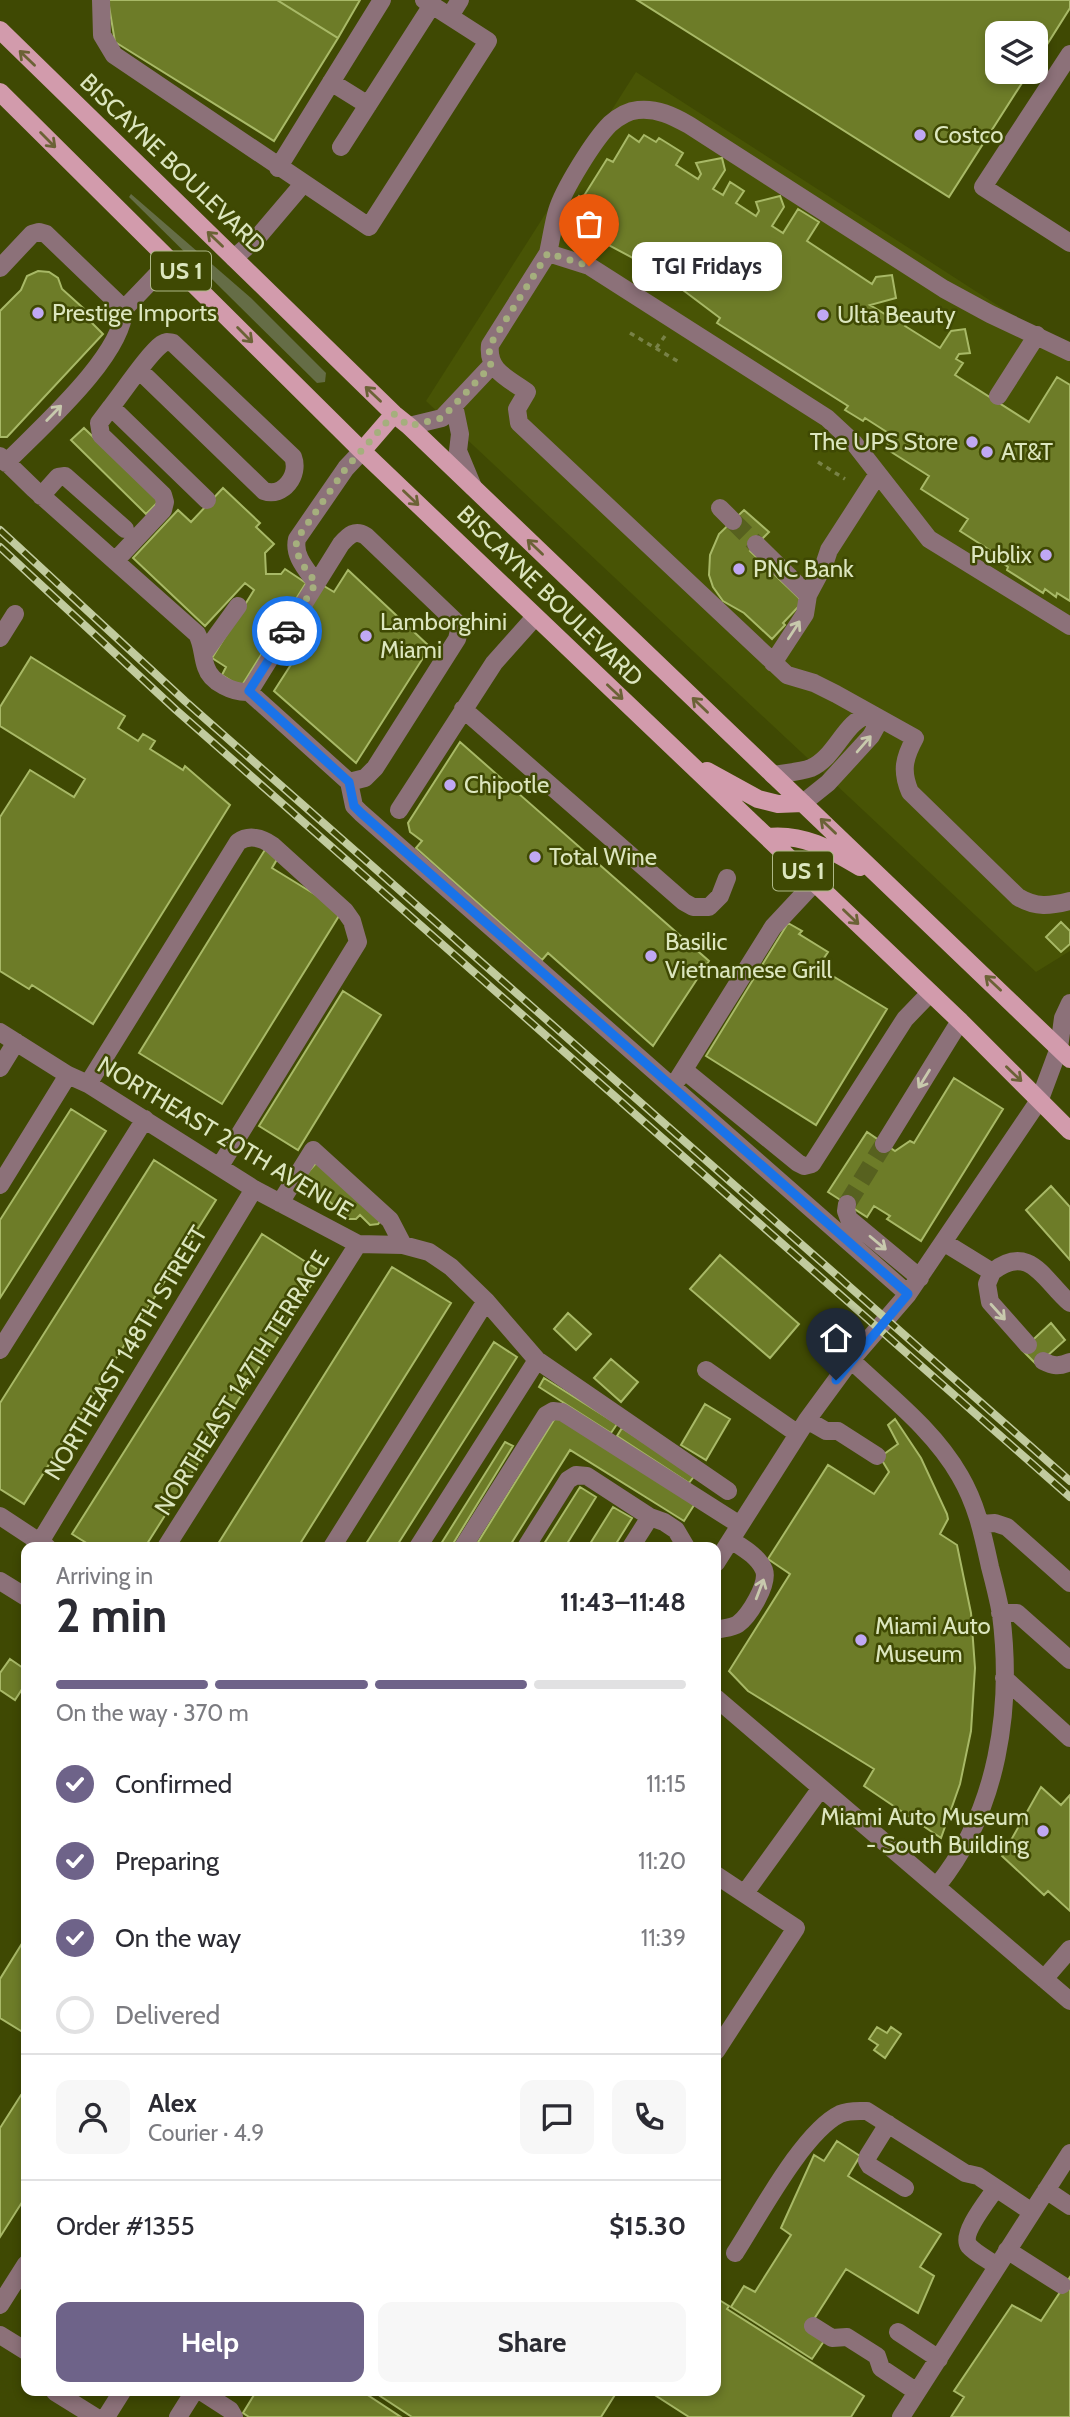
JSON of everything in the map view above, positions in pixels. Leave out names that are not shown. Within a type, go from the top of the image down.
[{"type":"main road","name":"BISCAYNE BOULEVARD","points":[[0,30],[394,414],[884,881],[1066,1050]]},
{"type":"main road","name":"BISCAYNE BOULEVARD","points":[[0,92],[362,451],[960,1021],[1070,1131]]},
{"type":"main road","points":[[362,451],[394,414]]},
{"type":"main road","points":[[686,759],[758,799],[778,804],[803,803]]},
{"type":"main road","points":[[767,837],[782,835],[822,845],[884,881]]},
{"type":"street","points":[[101,0],[102,35],[114,55],[369,227],[488,40],[428,3],[341,147]]},
{"type":"street","points":[[278,168],[382,0]]},
{"type":"street","points":[[450,16],[460,0]]},
{"type":"street","points":[[1070,54],[983,187],[1070,243]]},
{"type":"street","points":[[331,82],[368,105]]},
{"type":"street","points":[[1070,352],[944,289],[689,125],[654,110],[636,110],[622,115],[610,124],[565,191],[557,210],[548,253],[490,345],[489,356],[491,366],[527,392],[517,409],[519,423],[787,675],[814,683],[915,738],[906,753],[903,769],[910,792],[1018,897],[1030,904],[1043,906],[1070,901]]},
{"type":"street","points":[[234,258],[258,237],[303,184]]},
{"type":"street","points":[[0,268],[32,234],[46,234],[124,309]]},
{"type":"street","points":[[548,253],[589,266],[792,395],[839,428],[854,443],[929,539],[1070,626]]},
{"type":"street","points":[[171,260],[124,309],[121,328],[96,369],[3,459],[197,634],[209,674],[230,690],[249,691],[349,782],[354,806],[361,813],[908,1294]]},
{"type":"street","points":[[998,396],[1037,335]]},
{"type":"street","points":[[115,561],[163,510],[165,502],[163,495],[101,435],[99,423],[160,345],[173,343],[293,457],[297,466],[296,474],[279,492],[271,494],[264,491],[140,371]]},
{"type":"street","points":[[409,426],[442,418],[491,366]]},
{"type":"street","points":[[454,405],[460,435],[458,451],[473,487]]},
{"type":"street","points":[[111,407],[207,500]]},
{"type":"street","points":[[316,583],[297,555],[297,539],[346,468],[362,451]]},
{"type":"street","points":[[774,663],[805,614],[808,595],[829,550],[878,474]]},
{"type":"street","points":[[41,496],[58,477],[65,476],[125,529]]},
{"type":"street","points":[[249,691],[347,536],[360,532],[456,622],[459,631],[457,639],[375,768],[365,778],[349,782]]},
{"type":"street","points":[[757,544],[808,595]]},
{"type":"street","points":[[204,653],[237,606]]},
{"type":"street","points":[[0,638],[15,614]]},
{"type":"street","points":[[400,810],[494,663],[535,617]]},
{"type":"street","points":[[463,709],[684,902],[693,907],[709,907],[720,896],[727,878]]},
{"type":"street","points":[[773,775],[812,767],[837,745],[858,717],[870,714]]},
{"type":"street","points":[[803,803],[828,783],[872,736],[876,727],[870,714]]},
{"type":"street","points":[[88,1084],[238,842],[251,837],[264,840],[345,911],[352,921],[358,942],[220,1166]]},
{"type":"street","points":[[673,1087],[773,927],[815,882]]},
{"type":"street","points":[[684,1070],[798,1163],[804,1166],[812,1164],[905,1019],[930,993]]},
{"type":"street","points":[[721,1555],[803,1427],[851,1360],[920,1278],[1040,1099],[1066,1050],[1063,1018],[1070,1003]]},
{"type":"street","points":[[884,1144],[960,1021]]},
{"type":"street","name":"NORTHEAST 20TH AVENUE","points":[[0,1032],[145,1119],[254,1189],[358,1244],[403,1245],[429,1252],[451,1267],[486,1301],[537,1360],[728,1491]]},
{"type":"street","points":[[0,1069],[16,1042]]},
{"type":"street","points":[[0,1185],[68,1075]]},
{"type":"street","points":[[0,1350],[145,1119]]},
{"type":"street","points":[[280,1203],[313,1150],[390,1220],[403,1245]]},
{"type":"street","name":"NORTHEAST 148TH STREET","points":[[45,1542],[254,1189]]},
{"type":"street","points":[[847,1204],[849,1219],[920,1278]]},
{"type":"street","points":[[944,1242],[992,1272]]},
{"type":"street","name":"NORTHEAST 147TH TERRACE","points":[[169,1542],[358,1244]]},
{"type":"street","points":[[1028,1345],[990,1302],[987,1284],[992,1272],[1003,1262],[1023,1261],[1034,1266],[1070,1303]]},
{"type":"street","points":[[335,1542],[486,1301]]},
{"type":"street","points":[[421,1542],[537,1360]]},
{"type":"street","points":[[851,1360],[935,1440],[960,1476],[981,1524],[1000,1613],[1004,1678],[1001,1728],[992,1780],[955,1865],[937,1886]]},
{"type":"street","points":[[1043,1360],[1053,1366],[1070,1362]]},
{"type":"street","points":[[706,1370],[803,1427],[838,1432],[877,1456]]},
{"type":"street","points":[[466,1542],[546,1415],[553,1411],[562,1412],[735,1532],[755,1557],[765,1572],[765,1584],[752,1608],[738,1624],[721,1629]]},
{"type":"street","points":[[529,1542],[568,1480],[576,1475],[587,1476],[650,1517],[664,1522],[676,1530],[683,1542]]},
{"type":"street","points":[[0,1516],[39,1542]]},
{"type":"street","points":[[634,1542],[650,1517]]},
{"type":"street","points":[[981,1524],[995,1523],[1007,1527],[1070,1583]]},
{"type":"street","points":[[0,1581],[21,1594]]},
{"type":"street","points":[[1000,1613],[1017,1613],[1070,1660]]},
{"type":"street","points":[[1004,1678],[1070,1738]]},
{"type":"street","points":[[721,1702],[1070,2001]]},
{"type":"street","points":[[745,1893],[821,1788]]},
{"type":"street","points":[[721,1878],[796,1928],[721,2043]]},
{"type":"street","points":[[1044,1979],[1070,1949]]},
{"type":"street","points":[[735,2253],[814,2134],[833,2119],[854,2110],[867,2111],[965,2173],[978,2176],[1032,2212]]},
{"type":"street","points":[[888,2124],[867,2161],[870,2166],[905,2188]]},
{"type":"street","points":[[901,2417],[1070,2154]]},
{"type":"street","points":[[996,2188],[967,2232],[966,2241],[970,2248],[997,2266]]},
{"type":"street","points":[[1046,2190],[1070,2206]]},
{"type":"street","points":[[1007,2250],[1062,2285]]},
{"type":"street","points":[[0,2305],[21,2272]]},
{"type":"street","points":[[813,2326],[832,2338],[847,2337],[877,2356],[881,2368],[917,2392]]},
{"type":"street","points":[[898,2332],[939,2359]]},
{"type":"street","points":[[0,2335],[21,2348]]},
{"type":"street","points":[[62,2396],[96,2417]]},
{"type":"street","points":[[106,2417],[119,2396]]},
{"type":"street","points":[[178,2417],[193,2396]]},
{"type":"street","points":[[207,2396],[230,2410],[234,2417]]},
{"type":"path","points":[[656,348],[668,331]]},
{"type":"path","points":[[630,333],[679,362]]},
{"type":"path","points":[[818,462],[845,479]]},
{"type":"shaded area","points":[[636,72],[1070,352],[1070,951],[1036,972],[426,401]]},
{"type":"shaded area","points":[[131,194],[251,298],[326,373],[325,382],[317,383],[129,197]]},
{"type":"building","points":[[108,0],[277,0],[338,38],[274,141],[115,42]]},
{"type":"building","points":[[277,0],[360,0],[338,38]]},
{"type":"building","name":"Costco","points":[[637,0],[1070,0],[1070,8],[1048,43],[1048,21],[985,21],[985,84],[1021,84],[949,197]]},
{"type":"building","points":[[629,135],[639,142],[644,135],[656,142],[659,138],[683,153],[676,165],[698,179],[701,174],[696,163],[722,158],[725,170],[713,189],[723,195],[730,182],[744,191],[736,203],[756,216],[759,211],[756,202],[780,196],[784,207],[772,226],[783,233],[798,209],[819,222],[807,241],[872,284],[876,277],[892,275],[896,298],[870,305],[893,319],[898,311],[910,318],[905,326],[940,348],[951,331],[965,329],[970,353],[959,354],[956,359],[963,363],[955,375],[1029,422],[1057,377],[1070,385],[1070,601],[1057,593],[1056,597],[1045,589],[1043,593],[1007,570],[1008,567],[997,559],[999,556],[960,531],[968,519],[921,489],[929,476],[885,448],[893,436],[865,418],[863,421],[845,410],[848,406],[717,323],[720,318],[659,272],[590,235],[587,241],[568,229],[573,220],[567,216],[579,196],[582,199],[607,159],[613,162]]},
{"type":"building","points":[[38,271],[49,272],[58,278],[62,289],[92,316],[88,319],[103,334],[7,437],[0,437],[0,311],[21,290],[27,276]]},
{"type":"building","points":[[84,428],[159,501],[146,514],[71,440]]},
{"type":"building","points":[[223,488],[260,523],[256,527],[274,544],[265,553],[266,574],[281,574],[285,569],[306,583],[241,687],[222,675],[226,667],[212,658],[254,590],[245,583],[205,626],[133,558],[178,510],[191,522]]},
{"type":"building","name":"PNC Bank","points":[[744,510],[769,532],[750,551],[800,599],[800,605],[772,639],[744,613],[723,601],[713,587],[709,575],[710,555],[719,534]]},
{"type":"building","points":[[348,570],[430,647],[356,763],[274,691],[310,635],[293,624],[319,583],[334,592]]},
{"type":"building","points":[[31,657],[125,716],[118,728],[138,741],[143,734],[155,741],[150,749],[183,770],[185,766],[230,805],[93,1024],[32,985],[29,989],[0,971],[0,817],[30,770],[74,797],[85,779],[0,726],[0,707]]},
{"type":"building","points":[[460,742],[709,961],[653,1046],[548,953],[542,960],[416,848],[422,841],[410,832],[408,823]]},
{"type":"building","points":[[266,848],[279,856],[272,868],[342,911],[222,1104],[139,1053]]},
{"type":"building","points":[[1061,922],[1070,931],[1070,944],[1061,952],[1046,937]]},
{"type":"building","points":[[788,923],[802,931],[799,934],[828,952],[818,967],[887,1009],[816,1125],[706,1056]]},
{"type":"building","points":[[343,991],[381,1015],[298,1150],[259,1126]]},
{"type":"building","points":[[954,1078],[1003,1109],[921,1241],[887,1219],[890,1216],[874,1206],[867,1217],[828,1192],[867,1132],[895,1151],[910,1141],[914,1143]]},
{"type":"building","points":[[71,1109],[106,1131],[0,1298],[0,1220]]},
{"type":"building","points":[[154,1160],[216,1200],[24,1504],[0,1489],[0,1403]]},
{"type":"building","points":[[317,1162],[382,1219],[378,1224],[370,1225],[360,1215],[356,1219],[349,1219],[303,1178]]},
{"type":"building","points":[[1051,1186],[1070,1207],[1070,1260],[1026,1210]]},
{"type":"building","points":[[262,1234],[320,1271],[148,1542],[85,1542],[72,1534]]},
{"type":"building","points":[[720,1255],[799,1324],[770,1358],[690,1289]]},
{"type":"building","points":[[392,1267],[451,1303],[301,1542],[219,1542]]},
{"type":"building","points":[[568,1313],[591,1334],[576,1350],[554,1329]]},
{"type":"building","points":[[1051,1323],[1065,1340],[1037,1365],[1022,1350]]},
{"type":"building","points":[[494,1342],[517,1357],[399,1542],[367,1542]]},
{"type":"building","points":[[611,1359],[638,1382],[621,1402],[594,1378]]},
{"type":"building","points":[[544,1378],[617,1424],[611,1433],[539,1387]]},
{"type":"building","points":[[705,1404],[730,1419],[706,1460],[681,1445]]},
{"type":"building","points":[[557,1415],[696,1502],[684,1521],[570,1450],[512,1542],[478,1542]]},
{"type":"building","name":"Miami Auto Museum","points":[[895,1419],[921,1458],[947,1514],[948,1519],[940,1534],[957,1545],[971,1613],[975,1668],[971,1731],[960,1784],[941,1838],[864,1786],[874,1769],[748,1691],[729,1671],[790,1574],[768,1559],[828,1465],[874,1494],[889,1472],[880,1457],[898,1444],[888,1425]]},
{"type":"building","points":[[622,1428],[695,1475],[689,1483],[617,1436]]},
{"type":"building","points":[[505,1442],[513,1446],[454,1542],[442,1542]]},
{"type":"building","points":[[580,1487],[596,1497],[568,1542],[545,1542]]},
{"type":"building","points":[[613,1507],[632,1518],[617,1542],[591,1542]]},
{"type":"building","points":[[10,1659],[21,1667],[21,1691],[15,1700],[0,1690],[0,1673]]},
{"type":"building","name":"Miami Auto Museum - South Building","points":[[1041,1787],[1061,1805],[1070,1795],[1070,1911],[1048,1891],[1044,1895],[1002,1856]]},
{"type":"building","points":[[21,1945],[21,2031],[0,2018],[0,1979]]},
{"type":"building","points":[[877,2027],[887,2033],[891,2027],[901,2034],[885,2058],[874,2050],[878,2045],[869,2039]]},
{"type":"building","points":[[21,2095],[21,2204],[0,2237],[0,2128]]},
{"type":"building","points":[[837,2141],[860,2156],[848,2176],[941,2234],[920,2267],[934,2276],[918,2313],[846,2269],[809,2327],[826,2338],[812,2359],[731,2307],[744,2286],[755,2292],[791,2235],[781,2228],[814,2155],[824,2161]]},
{"type":"building","points":[[1070,2277],[1070,2417],[951,2417],[964,2397],[954,2391],[1012,2305],[1041,2321]]},
{"type":"building","points":[[721,2301],[729,2306],[727,2309],[864,2396],[851,2417],[689,2417],[656,2396],[721,2396]]},
{"type":"building","points":[[253,2396],[369,2396],[401,2417],[249,2417],[243,2413]]},
{"type":"building","points":[[380,2396],[614,2396],[601,2417],[412,2417]]},
{"type":"tunnel","points":[[733,521],[756,544]]},
{"type":"tunnel","points":[[847,1204],[884,1144]]},
{"type":"railway","points":[[0,530],[185,701],[1070,1481]]},
{"type":"railway","points":[[0,547],[176,710],[1070,1497]]},
{"type":"way so far","points":[[287,631],[316,583],[297,555],[297,539],[346,468],[394,414],[409,426],[442,418],[491,366],[490,345],[548,253],[589,266]]},
{"type":"place","name":"Costco","points":[[920,135]]},
{"type":"place","name":"TGI Fridays","points":[[589,266]]},
{"type":"place","name":"Prestige Imports","points":[[38,313]]},
{"type":"place","name":"Ulta Beauty","points":[[823,315]]},
{"type":"place","name":"The UPS Store","points":[[972,442]]},
{"type":"place","name":"AT&T","points":[[987,452]]},
{"type":"place","name":"Publix","points":[[1046,555]]},
{"type":"place","name":"PNC Bank","points":[[739,569]]},
{"type":"place","name":"Lamborghini Miami","points":[[366,636]]},
{"type":"place","name":"Chipotle","points":[[450,785]]},
{"type":"place","name":"Total Wine","points":[[535,857]]},
{"type":"place","name":"Basilic Vietnamese Grill","points":[[651,956]]},
{"type":"place","name":"Miami Auto Museum","points":[[861,1640]]},
{"type":"place","name":"Miami Auto Museum - South Building","points":[[1043,1831]]},
{"type":"route","points":[[287,631],[249,691],[349,782],[354,806],[908,1294],[836,1380]]}]
